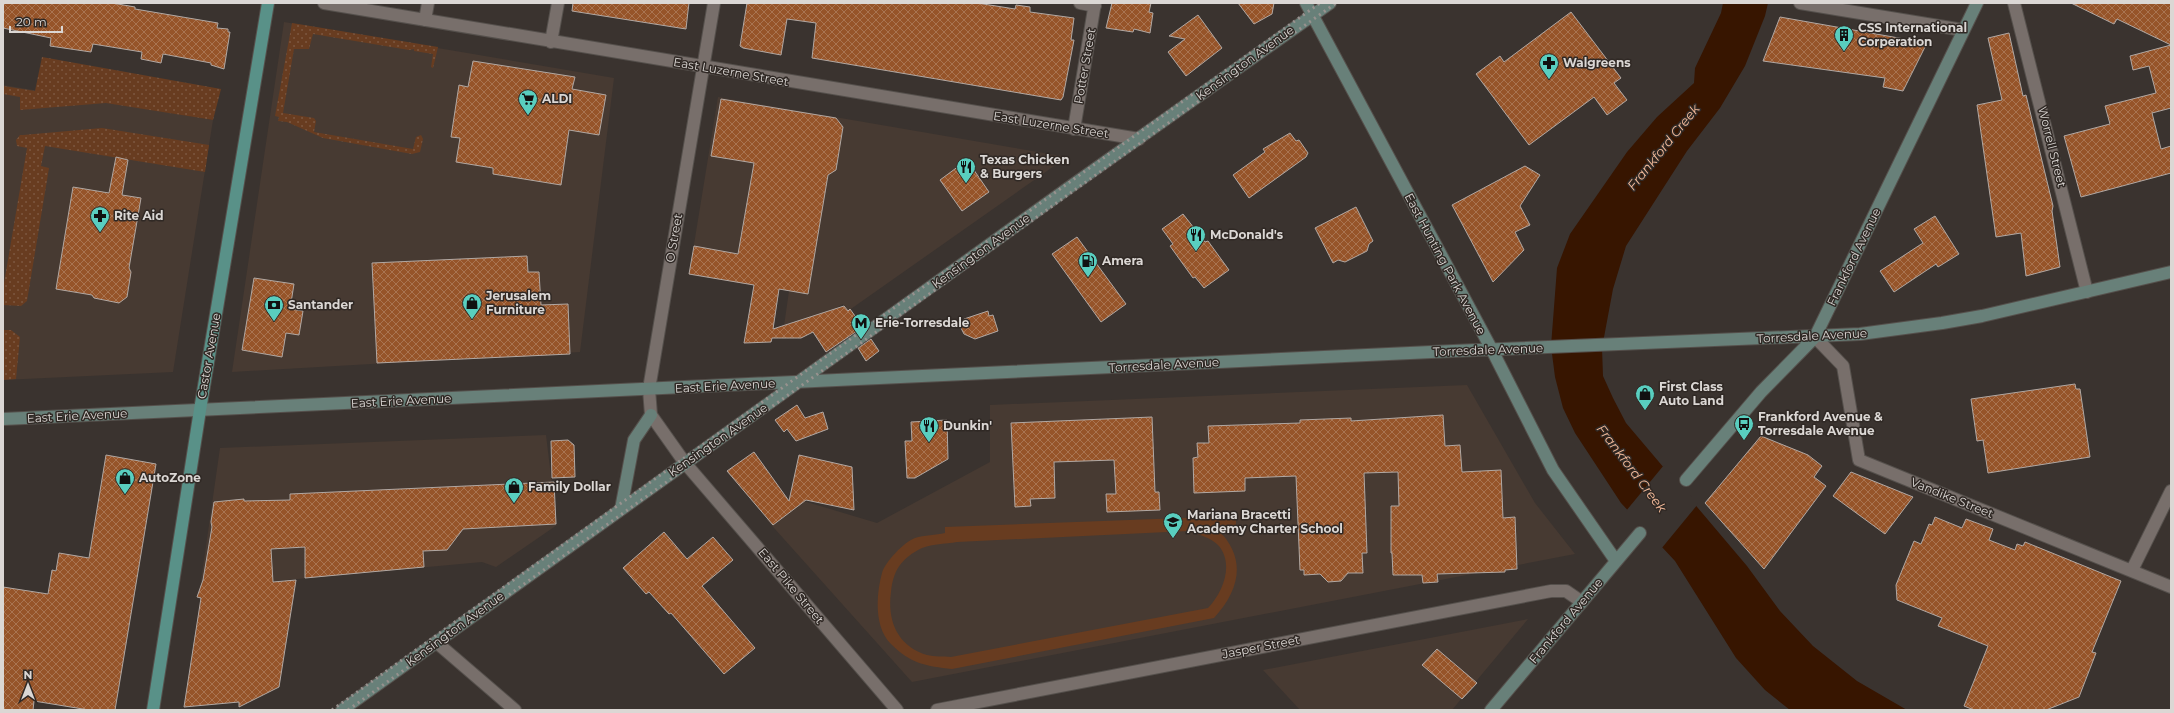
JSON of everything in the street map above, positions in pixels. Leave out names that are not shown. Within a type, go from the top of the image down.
[{"type":"main road","name":"Castor Avenue","points":[[154,710],[200,410],[268,3]]},
{"type":"main road","name":"East Hunting Park Avenue","points":[[1306,3],[1492,350],[1553,470],[1616,561]]},
{"type":"main road","name":"Kensington Avenue","points":[[342,710],[685,463],[1330,3]]},
{"type":"main road","name":"Frankford Avenue","points":[[1686,480],[1761,392],[1815,337],[1963,30],[1978,3]]},
{"type":"main road","name":"Torresdale Avenue","points":[[799,382],[1492,350],[1815,337],[1872,333],[1942,323],[2087,292],[2171,272]]},
{"type":"main road","name":"East Erie Avenue","points":[[3,419],[799,382]]},
{"type":"main road","points":[[621,509],[634,440],[651,415]]},
{"type":"main road","name":"Frankford Avenue","points":[[1491,710],[1640,533]]},
{"type":"street","name":"East Luzerne Street","points":[[324,3],[1139,139]]},
{"type":"street","points":[[425,20],[428,3]]},
{"type":"street","points":[[551,42],[558,3]]},
{"type":"street","name":"O Street","points":[[651,415],[649,389],[714,3]]},
{"type":"street","points":[[1080,3],[1095,4]]},
{"type":"street","points":[[1800,3],[1963,30]]},
{"type":"street","name":"Worrell Street","points":[[2014,3],[2087,292]]},
{"type":"street","name":"Potter Street","points":[[1074,129],[1095,4]]},
{"type":"street","name":"Vandike Street","points":[[1815,337],[1843,366],[1859,460],[2171,587]]},
{"type":"street","points":[[651,415],[685,463]]},
{"type":"street","name":"East Pike Street","points":[[685,463],[897,710]]},
{"type":"street","points":[[2132,570],[2171,491]]},
{"type":"street","name":"Jasper Street","points":[[937,710],[1551,591],[1566,591],[1582,602]]},
{"type":"street","points":[[436,642],[515,710]]},
{"type":"shaded area","points":[[284,22],[614,78],[580,352],[232,372]]},
{"type":"shaded area","points":[[292,23],[438,47],[433,68],[431,67],[433,54],[414,51],[414,49],[409,50],[313,34],[309,49],[294,49],[283,113],[314,118],[316,121],[314,132],[413,149],[416,137],[421,135],[423,139],[420,152],[412,154],[323,138],[287,122],[278,121],[279,117],[275,116]]},
{"type":"shaded area","points":[[42,57],[221,89],[213,120],[106,103],[20,110],[20,97],[3,94],[3,86],[35,91]]},
{"type":"shaded area","points":[[3,85],[213,120],[173,372],[3,380]]},
{"type":"shaded area","points":[[718,97],[1067,157],[848,311],[843,304],[836,308],[784,326],[789,291],[689,275]]},
{"type":"shaded area","points":[[102,128],[209,145],[205,172],[45,146],[41,166],[49,168],[27,301],[21,306],[3,305],[3,289],[27,148],[17,146],[16,140],[20,135]]},
{"type":"shaded area","points":[[3,330],[11,330],[20,337],[16,379],[3,380]]},
{"type":"shaded area","name":"Mariana Bracetti Academy Charter School","points":[[1467,385],[1535,503],[1575,554],[912,682],[766,519],[800,500],[877,523],[990,462],[990,405]]},
{"type":"shaded area","points":[[546,435],[557,525],[496,567],[482,562],[200,588],[220,448]]},
{"type":"shaded area","points":[[1236,516],[1236,529],[1218,530],[1227,541],[1233,552],[1237,574],[1230,596],[1214,618],[952,669],[934,667],[919,663],[905,656],[885,637],[879,620],[878,591],[882,573],[887,563],[896,553],[915,538],[945,533],[945,527]],"holes":[[[1188,531],[1216,543],[1223,553],[1226,561],[1225,578],[1222,586],[1208,608],[951,657],[930,656],[917,651],[901,638],[896,631],[893,622],[890,602],[892,585],[898,567],[906,558],[927,546],[957,542]]]},
{"type":"shaded area","points":[[1528,619],[1452,710],[1300,710],[1263,670]]},
{"type":"water","name":"Frankford Creek","points":[[1723,3],[1768,3],[1765,16],[1745,66],[1720,108],[1687,151],[1626,246],[1613,289],[1602,348],[1603,376],[1626,423],[1747,566],[1780,611],[1813,646],[1857,681],[1907,710],[1790,710],[1765,690],[1736,658],[1675,561],[1621,503],[1575,433],[1563,408],[1555,377],[1551,346],[1557,268],[1570,234],[1627,152],[1657,117],[1694,83],[1695,68],[1721,13]]},
{"type":"pier","points":[[1664,465],[1698,504],[1661,549],[1626,511]]},
{"type":"building","points":[[3,3],[112,3],[135,7],[135,9],[218,23],[217,28],[228,29],[228,32],[230,32],[224,69],[211,65],[211,63],[163,54],[161,63],[141,59],[142,52],[93,44],[91,52],[50,46],[51,38],[3,28]]},
{"type":"building","points":[[573,3],[689,3],[686,29],[572,11]]},
{"type":"building","points":[[747,3],[977,3],[1015,9],[1016,5],[1030,7],[1030,12],[1074,18],[1071,40],[1074,40],[1063,97],[1061,100],[812,58],[816,23],[787,19],[781,55],[743,48],[740,46]]},
{"type":"building","points":[[1112,3],[1151,3],[1149,12],[1153,13],[1150,33],[1134,29],[1133,32],[1106,28]]},
{"type":"building","points":[[1238,3],[1274,3],[1272,14],[1254,24]]},
{"type":"building","points":[[2071,3],[2171,3],[2171,45],[2117,19],[2114,24]]},
{"type":"building","name":"Walgreens","points":[[1571,12],[1621,78],[1614,83],[1627,100],[1607,115],[1594,97],[1529,145],[1476,74],[1500,56],[1504,62]]},
{"type":"building","points":[[1198,15],[1222,48],[1186,76],[1168,52],[1185,39],[1169,36]]},
{"type":"building","name":"CSS International Corperation","points":[[1780,17],[1927,43],[1903,91],[1883,87],[1885,78],[1763,61]]},
{"type":"building","points":[[2009,33],[2023,96],[2026,95],[2053,206],[2052,211],[2060,267],[2026,276],[2021,233],[1996,237],[1977,105],[2002,100],[1988,38]]},
{"type":"building","points":[[2171,45],[2171,108],[2152,113],[2161,149],[2171,146],[2171,173],[2081,197],[2064,136],[2110,124],[2105,106],[2156,93],[2149,66],[2133,70],[2130,56]]},
{"type":"building","name":"ALDI","points":[[473,61],[575,77],[572,89],[606,95],[599,135],[569,130],[561,185],[493,174],[493,168],[456,162],[460,138],[451,137],[459,85],[468,87]]},
{"type":"building","points":[[721,99],[836,118],[843,127],[836,170],[828,175],[808,294],[779,289],[773,329],[844,306],[848,311],[850,309],[863,327],[826,352],[813,332],[801,338],[772,338],[771,342],[744,343],[754,285],[689,274],[694,246],[738,254],[754,163],[711,156]]},
{"type":"building","points":[[1290,133],[1296,141],[1299,140],[1308,153],[1306,157],[1249,198],[1233,175],[1265,152],[1263,149]]},
{"type":"building","name":"Rite Aid","points":[[116,157],[128,160],[122,195],[141,198],[129,268],[131,272],[127,297],[119,303],[94,298],[92,295],[56,289],[73,187],[109,193]]},
{"type":"building","points":[[967,160],[989,192],[962,211],[940,180]]},
{"type":"building","points":[[1525,166],[1540,175],[1520,206],[1530,225],[1515,232],[1524,250],[1493,282],[1452,205]]},
{"type":"building","points":[[1356,207],[1373,241],[1369,244],[1367,251],[1345,262],[1338,260],[1333,263],[1315,228]]},
{"type":"building","points":[[1183,214],[1205,242],[1208,241],[1229,270],[1204,288],[1195,277],[1193,278],[1170,246],[1173,244],[1162,229]]},
{"type":"building","points":[[1935,216],[1959,254],[1938,267],[1936,264],[1894,292],[1880,271],[1923,243],[1914,229]]},
{"type":"building","points":[[1077,237],[1126,304],[1101,322],[1052,254]]},
{"type":"building","name":"Jerusalem Furniture","points":[[527,256],[528,272],[539,272],[541,305],[568,304],[570,354],[377,363],[372,263]]},
{"type":"building","name":"Santander","points":[[254,278],[294,284],[290,309],[303,311],[299,335],[286,333],[282,357],[242,350]]},
{"type":"building","points":[[988,311],[989,316],[993,315],[998,331],[975,339],[964,334],[960,326],[964,319]]},
{"type":"building","points":[[871,339],[879,351],[866,361],[858,348]]},
{"type":"building","points":[[2075,384],[2076,389],[2080,389],[2090,457],[1988,473],[1983,440],[1977,441],[1971,399]]},
{"type":"building","points":[[797,405],[805,418],[823,412],[828,429],[796,441],[787,429],[784,432],[775,420]]},
{"type":"building","points":[[1443,415],[1445,446],[1460,445],[1462,472],[1501,470],[1503,518],[1515,517],[1517,569],[1505,570],[1505,572],[1437,574],[1438,582],[1423,583],[1422,575],[1393,575],[1391,553],[1391,506],[1399,506],[1398,472],[1364,473],[1367,553],[1362,553],[1363,573],[1348,573],[1341,581],[1328,582],[1320,574],[1304,575],[1304,570],[1300,570],[1296,476],[1245,478],[1245,491],[1194,493],[1193,458],[1198,457],[1197,443],[1209,443],[1208,426],[1300,423],[1300,420],[1351,418],[1351,421]]},
{"type":"building","points":[[1152,417],[1155,492],[1159,492],[1160,510],[1107,512],[1106,494],[1116,494],[1114,460],[1054,462],[1055,498],[1030,499],[1031,506],[1015,507],[1011,423]]},
{"type":"building","points":[[947,420],[948,459],[915,478],[907,478],[905,441],[912,441],[911,422]]},
{"type":"building","points":[[1761,436],[1808,455],[1822,466],[1814,477],[1826,486],[1764,569],[1705,503]]},
{"type":"building","points":[[568,440],[574,445],[575,477],[552,478],[551,441]]},
{"type":"building","points":[[754,452],[789,501],[799,455],[852,467],[854,510],[806,500],[773,525],[727,471]]},
{"type":"building","points":[[106,455],[156,464],[115,710],[89,710],[34,701],[33,710],[3,710],[3,587],[48,594],[52,570],[56,571],[59,553],[89,558]]},
{"type":"building","points":[[1851,472],[1913,497],[1885,534],[1833,496]]},
{"type":"building","points":[[554,482],[556,524],[463,529],[447,550],[423,551],[424,567],[305,578],[305,547],[271,549],[273,582],[296,580],[279,687],[239,707],[239,702],[184,707],[201,598],[197,597],[203,580],[212,527],[211,522],[214,502],[244,499],[244,501],[290,500],[290,494]]},
{"type":"building","points":[[1935,517],[1962,528],[1966,519],[1993,529],[1989,540],[2015,550],[2017,544],[2023,546],[2025,542],[2121,581],[2092,652],[2096,653],[2079,697],[2046,710],[1974,710],[1964,706],[1988,646],[1938,626],[1942,618],[1897,600],[1896,585],[1914,541],[1921,544],[1929,524],[1932,525]]},
{"type":"building","points":[[664,532],[687,559],[713,537],[733,560],[702,586],[755,648],[724,674],[671,613],[669,614],[649,592],[646,594],[623,568]]},
{"type":"building","points":[[1437,649],[1477,683],[1462,699],[1422,665]]},
{"type":"railway","points":[[332,710],[1320,3]]},
{"type":"railway","points":[[348,710],[1336,3]]},
{"type":"place","name":"CSS International Corperation","points":[[1844,52]]},
{"type":"place","name":"Walgreens","points":[[1549,80]]},
{"type":"place","name":"ALDI","points":[[528,116]]},
{"type":"place","name":"Texas Chicken & Burgers","points":[[966,184]]},
{"type":"place","name":"Rite Aid","points":[[100,233]]},
{"type":"place","name":"McDonald's","points":[[1196,252]]},
{"type":"place","name":"Amera","points":[[1088,278]]},
{"type":"place","name":"Jerusalem Furniture","points":[[472,320]]},
{"type":"place","name":"Santander","points":[[274,322]]},
{"type":"place","name":"Erie-Torresdale","points":[[861,340]]},
{"type":"place","name":"First Class Auto Land","points":[[1645,411]]},
{"type":"place","name":"Frankford Avenue & Torresdale Avenue","points":[[1744,441]]},
{"type":"place","name":"Dunkin'","points":[[929,443]]},
{"type":"place","name":"AutoZone","points":[[125,495]]},
{"type":"place","name":"Family Dollar","points":[[514,504]]},
{"type":"place","name":"Mariana Bracetti Academy Charter School","points":[[1173,539]]}]
